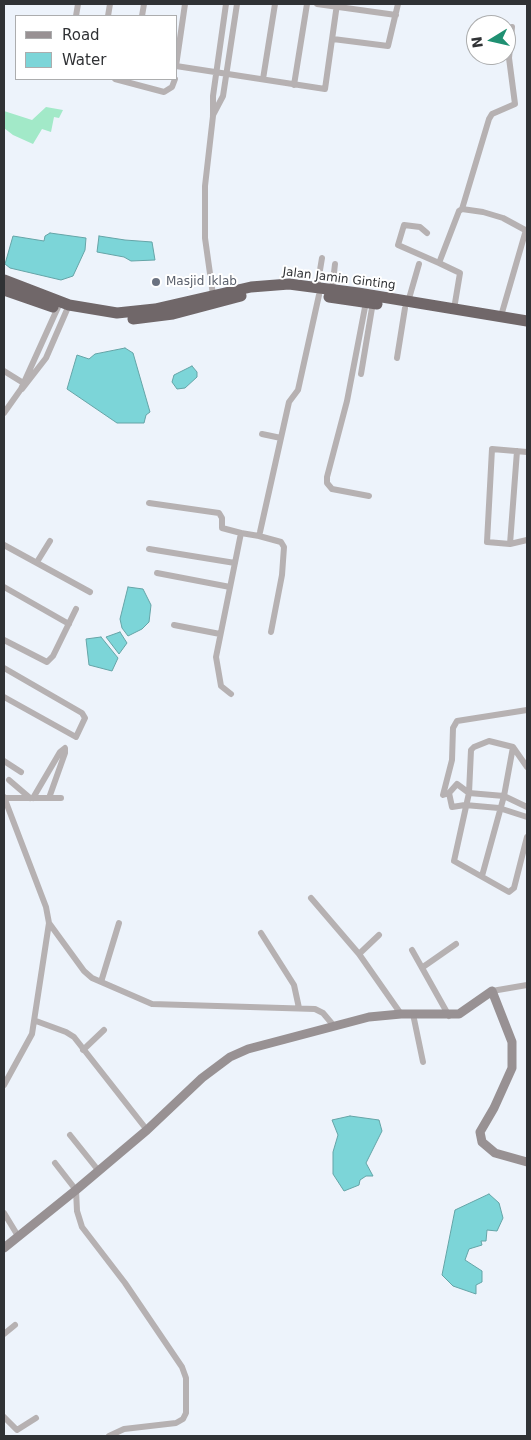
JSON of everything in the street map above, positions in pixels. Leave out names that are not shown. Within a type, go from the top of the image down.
[{"type":"highway","name":"Jalan Jamin Ginting","points":[[4,280],[64,307],[105,312],[134,312],[210,295],[278,284],[371,301],[454,309],[527,320]]},
{"type":"highway","name":"Jalan Jamin Ginting","points":[[4,290],[108,319],[137,319],[173,314],[266,292],[285,290],[318,292],[332,290],[371,301]]},
{"type":"highway","name":"Jalan Jamin Ginting","points":[[407,305],[527,327]]},
{"type":"street","points":[[178,52],[185,4]]},
{"type":"street","points":[[210,295],[205,238],[205,186],[213,116],[213,94],[218,72],[226,4]]},
{"type":"street","points":[[213,116],[223,96],[237,4]]},
{"type":"street","points":[[263,80],[274,4]]},
{"type":"street","points":[[294,85],[307,4]]},
{"type":"street","points":[[317,4],[369,7],[396,15]]},
{"type":"street","points":[[333,39],[385,47],[390,44],[398,4]]},
{"type":"street","points":[[178,66],[294,85],[326,88],[337,5]]},
{"type":"street","points":[[439,263],[459,211],[462,209],[489,119],[492,114],[516,104],[510,65]]},
{"type":"street","points":[[134,81],[164,92],[172,87],[175,80]]},
{"type":"street","points":[[462,209],[483,212],[503,218],[527,230],[501,316]]},
{"type":"street","points":[[427,233],[420,227],[404,225],[398,244],[460,273],[454,309]]},
{"type":"street","points":[[259,536],[289,402],[298,390],[318,292],[322,258]]},
{"type":"street","points":[[332,290],[334,264]]},
{"type":"street","points":[[398,358],[407,305],[419,264]]},
{"type":"street","points":[[362,374],[371,301]]},
{"type":"street","points":[[369,496],[332,489],[327,483],[327,478],[371,301]]},
{"type":"street","points":[[4,412],[46,358],[64,307]]},
{"type":"street","points":[[4,371],[23,386]]},
{"type":"street","points":[[262,434],[281,438]]},
{"type":"street","points":[[527,452],[492,449],[487,542],[510,544],[527,540]]},
{"type":"street","points":[[510,544],[517,451]]},
{"type":"street","points":[[149,503],[219,513],[222,518],[222,528],[281,542],[284,547],[282,575],[271,632]]},
{"type":"street","points":[[230,694],[221,686],[216,661],[241,533]]},
{"type":"street","points":[[37,562],[50,541]]},
{"type":"street","points":[[4,545],[90,592]]},
{"type":"street","points":[[149,549],[235,563]]},
{"type":"street","points":[[158,573],[230,587]]},
{"type":"street","points":[[4,587],[69,624]]},
{"type":"street","points":[[4,640],[47,662],[53,656],[76,609]]},
{"type":"street","points":[[174,625],[220,634]]},
{"type":"street","points":[[4,668],[82,713],[85,718],[76,737],[4,697]]},
{"type":"street","points":[[527,710],[457,721],[453,728],[452,760],[443,795],[449,793],[457,784],[469,793],[504,796],[527,807]]},
{"type":"street","points":[[527,767],[513,747],[489,741],[471,750],[469,793],[454,861],[509,892],[514,888],[527,837]]},
{"type":"street","points":[[482,876],[499,808],[504,796],[513,747]]},
{"type":"street","points":[[32,798],[64,748],[65,753],[49,798]]},
{"type":"street","points":[[4,761],[21,772]]},
{"type":"street","points":[[9,780],[32,798]]},
{"type":"street","points":[[449,793],[452,808],[466,805],[499,808],[527,817]]},
{"type":"street","points":[[4,1084],[29,1044],[36,1021],[49,923],[46,907],[4,797],[60,798]]},
{"type":"street","points":[[311,898],[359,954],[401,1014]]},
{"type":"street","points":[[49,923],[84,972],[101,982],[158,1006],[299,1008],[321,1011],[334,1026]]},
{"type":"street","points":[[101,982],[119,923]]},
{"type":"street","points":[[261,933],[294,985],[299,1008]]},
{"type":"street","points":[[359,954],[378,935]]},
{"type":"street","points":[[423,967],[456,944]]},
{"type":"street","points":[[412,950],[449,1016]]},
{"type":"street","points":[[4,1248],[147,1130],[202,1078],[230,1057],[248,1049],[369,1017],[401,1014],[449,1016],[459,1014],[492,991],[527,985]]},
{"type":"street","points":[[492,991],[512,1042],[512,1068],[494,1108],[480,1132],[482,1142],[495,1153],[527,1162]]},
{"type":"street","points":[[413,1014],[423,1062]]},
{"type":"street","points":[[36,1021],[70,1034],[147,1130]]},
{"type":"street","points":[[83,1050],[104,1030]]},
{"type":"street","points":[[70,1135],[98,1170]]},
{"type":"street","points":[[55,1162],[76,1190],[77,1211],[82,1227],[125,1283],[182,1366],[186,1378],[186,1413],[183,1420],[176,1423],[124,1429],[109,1436]]},
{"type":"street","points":[[4,1213],[18,1236]]},
{"type":"street","points":[[4,1334],[15,1325]]},
{"type":"street","points":[[4,1416],[17,1430],[36,1418]]},
{"type":"green space","points":[[46,107],[63,110],[59,118],[54,117],[51,132],[42,129],[33,144],[13,135],[4,128],[4,111],[32,120]]},
{"type":"water","points":[[50,233],[86,238],[85,250],[73,276],[61,280],[10,268],[5,264],[13,236],[44,241],[45,236]]},
{"type":"water","points":[[99,236],[152,242],[155,260],[131,261],[124,257],[97,252]]},
{"type":"water","points":[[125,348],[133,353],[150,412],[146,415],[144,423],[117,423],[67,389],[77,355],[89,359],[95,354]]},
{"type":"water","points":[[192,366],[197,372],[197,377],[185,388],[177,389],[172,382],[174,375]]},
{"type":"water","points":[[128,587],[143,589],[151,605],[149,622],[142,629],[128,636],[122,628],[120,619]]},
{"type":"water","points":[[120,632],[127,643],[119,654],[106,637]]},
{"type":"water","points":[[101,637],[118,658],[112,671],[89,665],[86,639]]},
{"type":"water","points":[[350,1116],[379,1120],[382,1131],[366,1163],[373,1176],[366,1176],[360,1180],[359,1185],[344,1191],[333,1174],[333,1152],[338,1135],[332,1120]]},
{"type":"water","points":[[489,1194],[499,1203],[503,1218],[497,1231],[487,1230],[486,1241],[481,1241],[482,1245],[469,1249],[465,1260],[482,1271],[482,1282],[476,1285],[476,1294],[453,1286],[442,1275],[455,1210]]},
{"type":"place","name":"Masjid Iklab","points":[[156,282]]}]
